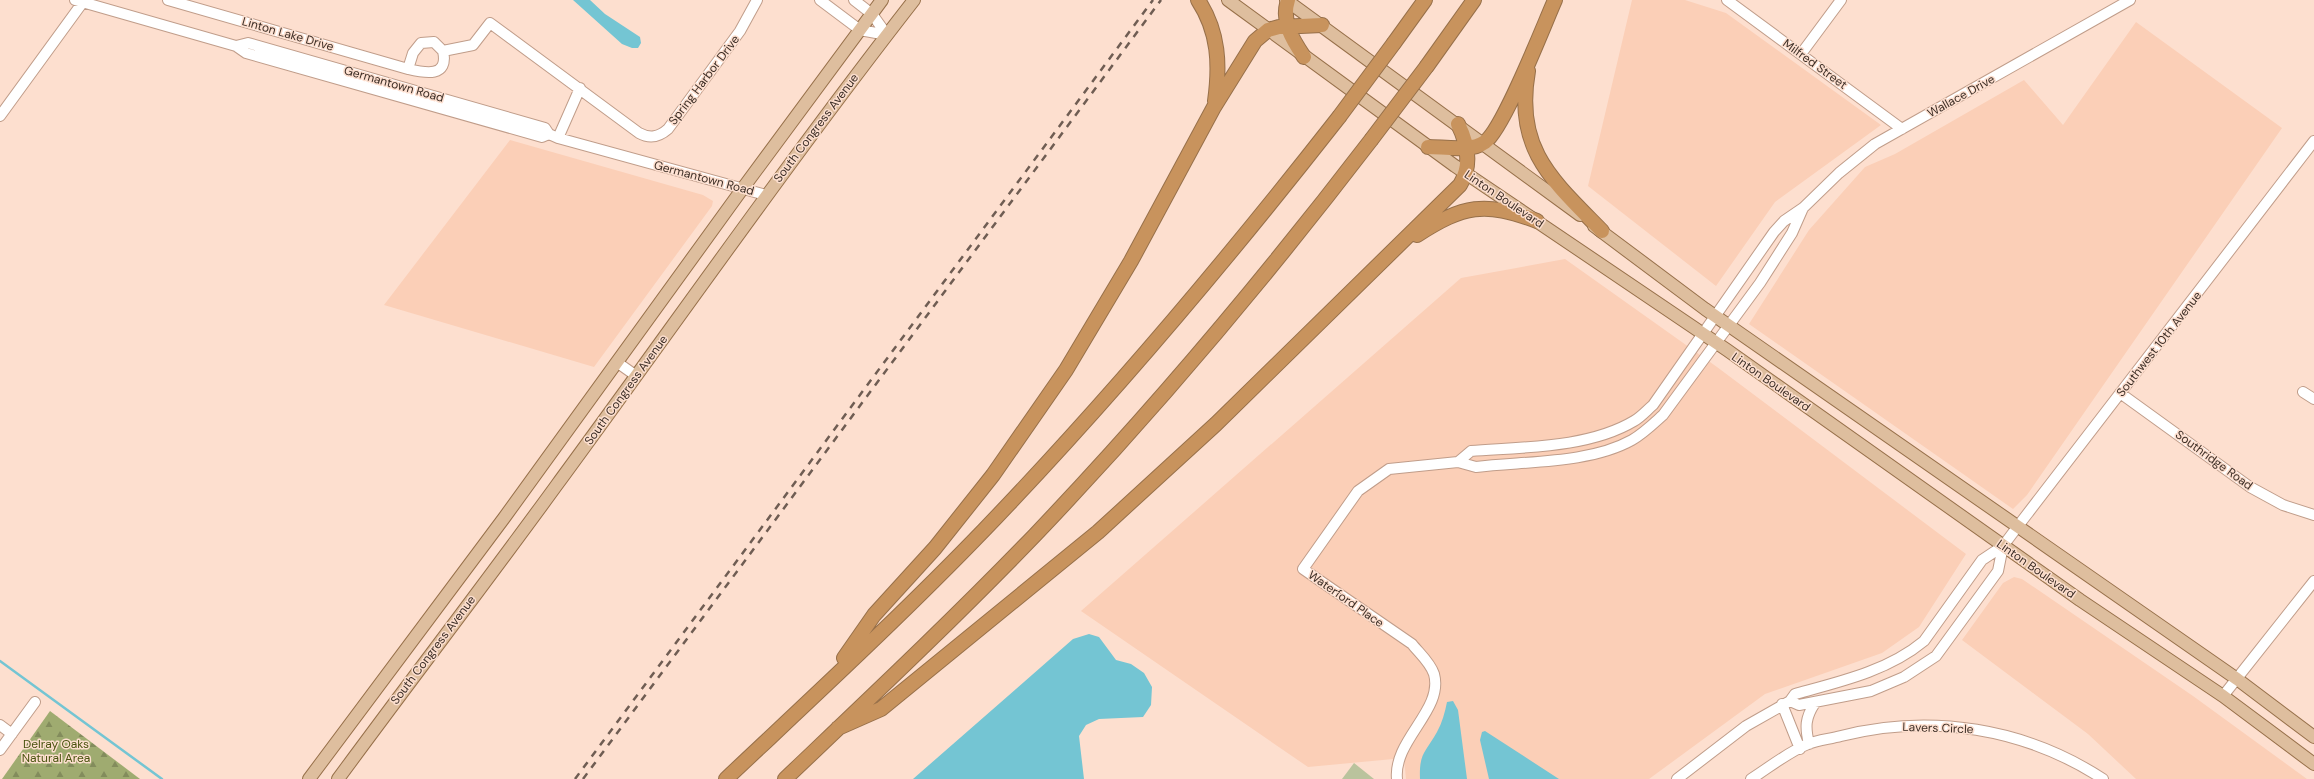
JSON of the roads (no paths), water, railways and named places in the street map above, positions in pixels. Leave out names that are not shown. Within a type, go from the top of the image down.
[{"type":"highway","points":[[1198,0],[1210,22],[1216,45],[1218,69],[1214,107]]},
{"type":"highway","points":[[1287,0],[1287,26],[1304,57]]},
{"type":"highway","points":[[726,779],[964,551],[1082,425],[1219,268],[1339,117],[1425,0]]},
{"type":"highway","points":[[785,779],[969,602],[1104,460],[1229,318],[1371,140],[1427,66],[1474,0]]},
{"type":"highway","points":[[1428,147],[1467,147],[1483,143],[1499,122],[1555,0]]},
{"type":"highway","points":[[824,686],[874,615],[954,524],[1031,424],[1100,315],[1214,107],[1255,41],[1268,30],[1287,26],[1322,25]]},
{"type":"highway","points":[[1530,55],[1526,79],[1525,111],[1535,152],[1551,179],[1602,231]]},
{"type":"highway","points":[[838,728],[881,709],[1098,532],[1212,428],[1460,185],[1466,173],[1467,147],[1458,124]]},
{"type":"highway","points":[[1395,249],[1441,220],[1474,209],[1499,209],[1536,221]]},
{"type":"main road","name":"South Congress Avenue","points":[[309,779],[618,363],[743,188],[882,0]]},
{"type":"main road","name":"South Congress Avenue","points":[[338,779],[557,486],[635,375],[694,297],[766,195],[914,0]]},
{"type":"main road","name":"Linton Boulevard","points":[[1228,0],[1428,147],[1715,343],[2080,600],[2223,696],[2314,764]]},
{"type":"main road","name":"Linton Boulevard","points":[[1287,0],[1458,124],[1715,316],[2238,679],[2314,737]]},
{"type":"street","name":"Linton Lake Drive","points":[[168,0],[429,74],[440,69],[445,57],[443,51]]},
{"type":"street","name":"Spring Harbor Drive","points":[[443,51],[473,45],[490,23],[639,133],[644,136],[657,136],[668,129],[740,31],[757,0]]},
{"type":"street","points":[[820,0],[860,30],[887,35]]},
{"type":"street","points":[[854,0],[872,14],[887,35]]},
{"type":"street","name":"Milfred Street","points":[[1727,0],[1902,129]]},
{"type":"street","points":[[1801,54],[1841,0]]},
{"type":"street","name":"Wallace Drive","points":[[1702,334],[1774,232],[1784,221],[1803,208],[1830,181],[1858,157],[1902,129],[2130,0]]},
{"type":"street","points":[[0,116],[78,1]]},
{"type":"street","name":"Germantown Road","points":[[78,1],[236,46],[246,53],[262,58],[481,121],[542,137],[554,136],[766,195]]},
{"type":"street","points":[[408,69],[413,53],[421,43],[434,42],[443,51]]},
{"type":"street","name":"Germantown Road","points":[[236,46],[248,43],[523,121],[545,128],[554,136]]},
{"type":"street","points":[[262,58],[266,54],[271,53],[347,74],[350,72]]},
{"type":"street","points":[[554,136],[580,88]]},
{"type":"street","points":[[481,121],[482,116],[485,115],[514,123],[523,121]]},
{"type":"street","name":"Southwest 10th Avenue","points":[[1676,779],[1746,726],[1786,703],[1794,694],[1879,668],[1912,651],[1936,626],[1982,560],[2003,546],[2314,141]]},
{"type":"street","name":"Wallace Drive","points":[[1715,343],[1760,283],[1792,233],[1803,208]]},
{"type":"street","name":"Waterford Place","points":[[1397,779],[1400,754],[1432,700],[1435,689],[1433,673],[1426,660],[1412,644],[1303,569],[1358,491],[1389,469],[1400,467],[1441,466],[1458,462],[1471,451],[1584,439],[1608,433],[1636,420],[1653,405],[1702,334]]},
{"type":"street","name":"Waterford Place","points":[[1458,462],[1476,467],[1590,454],[1617,447],[1644,433],[1663,415],[1715,343]]},
{"type":"street","points":[[618,363],[635,375]]},
{"type":"street","points":[[2302,392],[2314,399]]},
{"type":"street","name":"Southridge Road","points":[[2120,393],[2250,487],[2283,505],[2314,515]]},
{"type":"street","name":"Southwest 10th Avenue","points":[[1786,703],[1798,705],[1815,703],[1871,691],[1904,677],[1936,656],[1998,571],[2003,546]]},
{"type":"street","points":[[2223,696],[2238,679],[2314,581]]},
{"type":"street","points":[[0,750],[35,702]]},
{"type":"street","points":[[1786,703],[1804,746]]},
{"type":"street","points":[[1804,746],[1805,728],[1808,714],[1815,703]]},
{"type":"street","points":[[0,725],[12,734]]},
{"type":"street","name":"Lavers Circle","points":[[1751,779],[1804,746],[1853,733],[1904,726],[1970,728],[1995,733],[2044,748],[2068,758],[2103,779]]},
{"type":"water","points":[[573,0],[590,0],[605,14],[640,37],[641,43],[638,48],[632,48],[622,44]]},
{"type":"water","points":[[1089,634],[1099,637],[1116,660],[1131,664],[1144,673],[1152,687],[1151,705],[1143,717],[1099,719],[1086,725],[1079,736],[1084,779],[913,779],[1073,639]]},
{"type":"water","points":[[1453,701],[1458,710],[1467,779],[1420,779],[1422,758],[1439,729],[1447,702]]},
{"type":"water","points":[[1485,731],[1559,779],[1489,779],[1480,740],[1482,732]]},
{"type":"waterway","points":[[0,661],[162,779]]},
{"type":"railway","points":[[575,779],[1153,0]]},
{"type":"railway","points":[[583,779],[1161,0]]},
{"type":"park label","name":"Delray Oaks Natural Area","points":[[56,751]]}]
